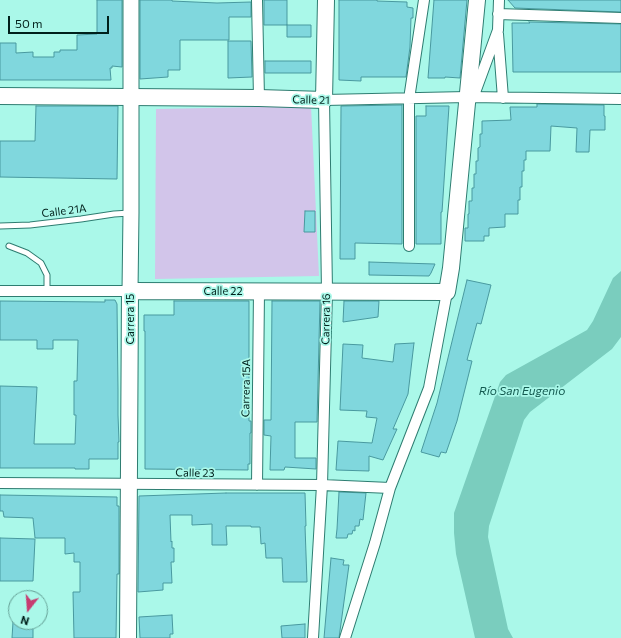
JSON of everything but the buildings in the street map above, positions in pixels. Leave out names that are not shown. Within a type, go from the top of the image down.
[{"type":"main road","name":"Carrera 15","points":[[128,638],[131,0]]},
{"type":"main road","name":"Carrera 16","points":[[324,100],[326,0]]},
{"type":"main road","points":[[446,292],[470,98],[477,0]]},
{"type":"main road","name":"Calle 21","points":[[0,96],[324,100]]},
{"type":"main road","name":"Calle 22","points":[[130,291],[446,292]]},
{"type":"street","points":[[257,0],[259,98]]},
{"type":"street","points":[[409,246],[409,99],[424,0]]},
{"type":"street","points":[[499,0],[498,30],[503,98]]},
{"type":"street","points":[[498,14],[621,18]]},
{"type":"street","points":[[470,98],[498,30]]},
{"type":"street","name":"Calle 21","points":[[324,100],[470,98],[621,100]]},
{"type":"street","name":"Carrera 16","points":[[313,638],[322,485],[327,291],[324,100]]},
{"type":"street","name":"Calle 22","points":[[0,291],[130,291]]},
{"type":"street","name":"Carrera 15A","points":[[257,485],[259,291]]},
{"type":"street","points":[[345,638],[375,543],[390,488],[428,388],[446,292]]},
{"type":"street","name":"Calle 23","points":[[0,483],[322,485],[390,488]]},
{"type":"lane","name":"Calle 21A","points":[[0,226],[30,225],[131,212]]},
{"type":"lane","points":[[9,246],[27,253],[41,263],[47,275],[47,291]]},
{"type":"shaded area","points":[[311,106],[319,276],[155,279],[156,109]]},
{"type":"water","name":"Río San Eugenio","points":[[621,271],[621,337],[612,349],[530,412],[524,420],[489,526],[488,537],[508,629],[513,638],[475,638],[456,554],[454,513],[500,382],[506,375],[587,330],[593,321],[613,278]]}]
